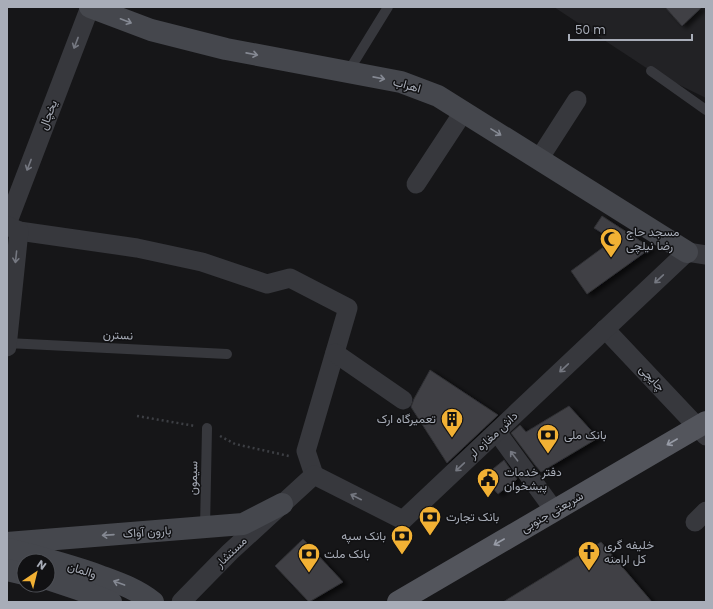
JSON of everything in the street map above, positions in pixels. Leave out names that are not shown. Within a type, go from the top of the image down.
[{"type":"main road","name":"شریعتی جنوبی","points":[[398,602],[554,510],[703,428]]},
{"type":"street","name":"اهراب","points":[[90,7],[151,30],[226,49],[401,82],[438,96],[539,159],[697,253]]},
{"type":"street","name":"یخچال","points":[[7,347],[11,227],[90,7]]},
{"type":"street","points":[[539,159],[577,100]]},
{"type":"street","points":[[416,184],[464,111]]},
{"type":"street","points":[[11,227],[137,248],[195,260],[267,284],[290,278],[348,308],[306,451],[314,475],[282,504]]},
{"type":"street","name":"داش مغازه لر","points":[[314,475],[403,520],[605,329],[697,253]]},
{"type":"street","name":"چایچی","points":[[605,329],[703,428]]},
{"type":"street","points":[[335,353],[403,400]]},
{"type":"street","points":[[497,432],[554,510]]},
{"type":"street","name":"بارون آواک","points":[[7,543],[244,524],[282,504]]},
{"type":"street","name":"مستشار","points":[[181,602],[230,552],[282,504]]},
{"type":"street","name":"والمان","points":[[7,549],[87,571],[125,585],[142,594],[152,602]]},
{"type":"street","name":"والمان","points":[[56,581],[78,588],[111,602]]},
{"type":"lane","points":[[348,72],[388,7]]},
{"type":"lane","points":[[651,71],[706,110]]},
{"type":"lane","name":"نسترن","points":[[7,343],[227,354]]},
{"type":"lane","name":"سیمون","points":[[205,528],[207,428]]},
{"type":"path","points":[[137,416],[207,428],[234,444],[290,456]]},
{"type":"shaded area","points":[[554,7],[706,7],[706,98],[651,71]]},
{"type":"building","points":[[665,7],[702,7],[682,26]]},
{"type":"building","name":"مسجد حاج رضا نیلچی","points":[[602,216],[651,248],[587,294],[571,271],[613,240],[594,228]]},
{"type":"building","name":"تعمیرگاه ارک","points":[[430,370],[498,415],[447,463],[411,407]]},
{"type":"building","name":"بانک ملی","points":[[569,406],[598,438],[541,472],[511,433],[520,425],[526,432]]},
{"type":"building","points":[[504,460],[517,479],[498,494],[483,477]]},
{"type":"building","name":"بانک ملت","points":[[303,539],[343,582],[309,602],[275,566]]},
{"type":"building","name":"خلیفه گری کل ارامنه","points":[[601,542],[652,602],[503,602]]},
{"type":"place","name":"مسجد حاج رضا نیلچی","points":[[611,258]]},
{"type":"place","name":"تعمیرگاه ارک","points":[[452,438]]},
{"type":"place","name":"بانک ملی","points":[[548,454]]},
{"type":"place","name":"دفتر خدمات پیشخوان","points":[[488,498]]},
{"type":"place","name":"بانک تجارت","points":[[430,536]]},
{"type":"place","name":"بانک سپه","points":[[402,556]]},
{"type":"place","name":"خلیفه گری کل ارامنه","points":[[589,572]]},
{"type":"place","name":"بانک ملت","points":[[309,574]]}]
